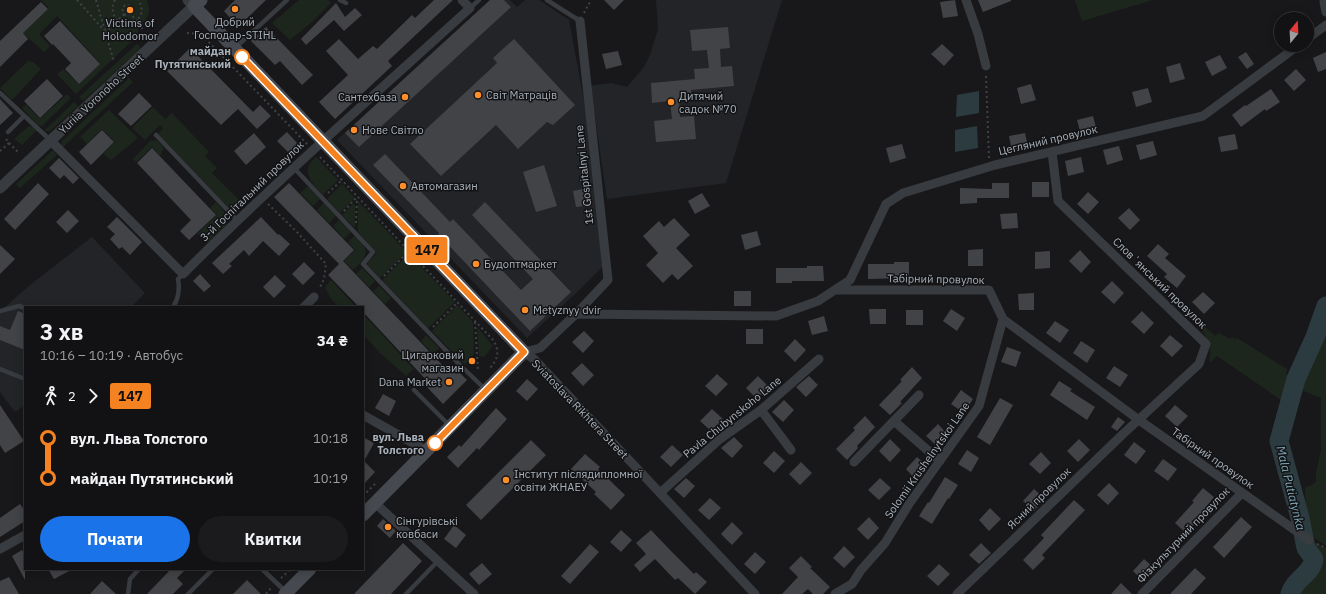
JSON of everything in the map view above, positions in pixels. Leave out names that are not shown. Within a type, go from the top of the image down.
[{"type":"main road","name":"Sviatoslava Rikhtera Street","points":[[194,2],[234,49],[524,352]]},
{"type":"main road","points":[[364,514],[524,352]]},
{"type":"main road","points":[[285,593],[309,570]]},
{"type":"street","points":[[462,0],[470,8]]},
{"type":"street","points":[[966,0],[978,34],[986,66]]},
{"type":"street","points":[[1326,1],[1324,2],[1326,12]]},
{"type":"street","name":"Yuriia Voronoho Street","points":[[0,188],[51,141],[194,2]]},
{"type":"street","name":"3-й Госпітальний провулок","points":[[183,274],[237,220],[322,140],[470,8]]},
{"type":"street","name":"1st Gospitalnyi Lane","points":[[524,352],[540,348],[576,314],[608,280],[580,21]]},
{"type":"street","points":[[1314,34],[1326,25]]},
{"type":"street","name":"Цегляний провулок","points":[[835,290],[850,280],[886,204],[904,193],[989,167],[1204,116],[1290,52]]},
{"type":"street","points":[[51,141],[183,274]]},
{"type":"street","name":"Словʼянський провулок","points":[[1052,152],[1058,201],[1206,344],[1199,364],[1139,420]]},
{"type":"street","points":[[576,314],[776,316],[818,301],[835,290]]},
{"type":"street","name":"Табірний провулок","points":[[835,290],[989,290],[1003,319],[1139,420],[1309,540]]},
{"type":"street","points":[[305,306],[314,297]]},
{"type":"street","name":"Solomii Krushelnytskoi Lane","points":[[835,594],[852,584],[861,570],[885,543],[909,504],[979,406],[1003,319]]},
{"type":"street","name":"Sviatoslava Rikhtera Street","points":[[524,352],[535,360],[755,594]]},
{"type":"street","name":"Pavla Chubynskoho Lane","points":[[660,493],[720,439],[761,410],[819,359]]},
{"type":"street","points":[[854,462],[919,395]]},
{"type":"street","points":[[761,410],[791,450]]},
{"type":"street","points":[[364,416],[427,451]]},
{"type":"street","name":"Ясний провулок","points":[[957,594],[1139,420]]},
{"type":"street","points":[[894,421],[940,461]]},
{"type":"street","name":"Фізкультурний провулок","points":[[1142,594],[1242,492]]},
{"type":"street","points":[[376,503],[474,594]]},
{"type":"street","points":[[0,549],[24,536]]},
{"type":"lane","points":[[234,49],[287,0]]},
{"type":"lane","points":[[340,0],[346,3]]},
{"type":"lane","points":[[470,8],[479,0]]},
{"type":"lane","points":[[547,0],[580,21]]},
{"type":"lane","points":[[0,93],[51,141]]},
{"type":"lane","points":[[8,132],[24,116]]},
{"type":"lane","points":[[156,136],[237,220]]},
{"type":"lane","points":[[294,168],[373,252],[362,264],[486,391]]},
{"type":"lane","points":[[173,306],[180,289],[178,279],[183,274]]},
{"type":"lane","points":[[0,311],[19,306],[24,308]]},
{"type":"lane","points":[[0,369],[24,379]]},
{"type":"lane","points":[[414,390],[451,427]]},
{"type":"lane","points":[[406,594],[438,561]]},
{"type":"lane","points":[[128,594],[130,579],[139,570]]},
{"type":"lane","points":[[188,594],[212,570]]},
{"type":"lane","points":[[263,570],[285,593]]},
{"type":"path","points":[[77,0],[104,29]]},
{"type":"path","points":[[96,0],[104,33],[114,62]]},
{"type":"path","points":[[115,0],[112,9],[114,17],[120,23],[128,24],[136,20],[142,11],[138,0]]},
{"type":"path","points":[[580,21],[591,0]]},
{"type":"path","points":[[124,14],[122,9],[126,4],[132,8],[130,14]]},
{"type":"path","points":[[104,33],[124,14],[130,14],[142,29]]},
{"type":"path","points":[[986,66],[989,167]]},
{"type":"path","points":[[4,138],[18,152]]},
{"type":"path","points":[[0,151],[9,142]]},
{"type":"path","points":[[323,198],[342,180]]},
{"type":"path","points":[[262,198],[296,231],[326,264],[324,279],[314,297]]},
{"type":"path","points":[[339,216],[357,198],[356,230],[354,232]]},
{"type":"path","points":[[379,281],[409,251]]},
{"type":"path","points":[[427,332],[458,302]]},
{"type":"path","points":[[475,320],[478,373]]},
{"type":"shaded area","points":[[41,0],[147,0],[149,12],[144,22],[138,28],[136,37],[76,94],[57,74],[63,69],[79,84],[100,63],[57,16],[39,34],[50,46],[44,52],[23,33],[49,8]]},
{"type":"shaded area","points":[[299,0],[328,0],[331,3],[312,22],[290,40],[272,23]]},
{"type":"shaded area","points":[[490,0],[510,0],[517,7],[525,0],[539,0],[569,20],[592,144],[602,267],[527,338],[337,140]]},
{"type":"shaded area","name":"Дитячий садок №70","points":[[656,0],[782,0],[726,183],[607,199],[595,117],[588,86],[612,83],[627,87],[644,67],[650,55],[658,29]]},
{"type":"shaded area","points":[[1075,0],[1153,0],[1082,21]]},
{"type":"shaded area","points":[[137,44],[141,48],[83,101],[79,97]]},
{"type":"shaded area","points":[[28,61],[33,62],[41,69],[12,100],[0,88]]},
{"type":"shaded area","points":[[129,78],[133,82],[63,147],[61,145],[62,141]]},
{"type":"shaded area","points":[[979,91],[979,113],[956,117],[957,95]]},
{"type":"shaded area","points":[[67,94],[71,98],[42,126],[38,125],[22,108],[26,105],[40,119]]},
{"type":"shaded area","points":[[74,102],[78,106],[50,131],[44,131]]},
{"type":"shaded area","points":[[153,107],[165,119],[172,113],[209,152],[205,156],[217,168],[212,173],[240,201],[239,209],[234,211],[229,208],[158,134],[163,128],[160,125],[145,140],[132,128]]},
{"type":"shaded area","points":[[109,110],[138,138],[111,160],[103,154],[115,142],[102,129],[87,144],[80,137]]},
{"type":"shaded area","points":[[29,126],[37,130],[22,145],[14,139]]},
{"type":"shaded area","points":[[977,126],[978,148],[955,152],[955,130]]},
{"type":"shaded area","points":[[157,140],[164,148],[160,156],[152,147],[136,162],[133,159],[150,141]]},
{"type":"shaded area","points":[[53,150],[57,155],[20,188],[16,184]]},
{"type":"shaded area","points":[[316,157],[338,180],[323,195],[311,181],[308,172],[308,167]]},
{"type":"shaded area","points":[[342,184],[355,198],[340,213],[327,199]]},
{"type":"shaded area","points":[[308,186],[320,199],[313,206],[300,193]]},
{"type":"shaded area","points":[[358,201],[407,252],[380,278],[366,264],[377,253],[358,232]]},
{"type":"shaded area","points":[[216,202],[226,215],[227,220],[223,228],[208,243],[197,234],[217,215],[210,208]]},
{"type":"shaded area","points":[[324,203],[336,216],[329,223],[317,210]]},
{"type":"shaded area","points":[[353,204],[355,205],[355,228],[342,215]]},
{"type":"shaded area","points":[[339,220],[351,232],[344,239],[333,226]]},
{"type":"shaded area","points":[[355,235],[366,253],[362,261],[353,270],[344,261],[355,250],[348,242]]},
{"type":"shaded area","points":[[92,237],[145,293],[132,306],[24,306],[24,406],[15,412],[0,392],[0,309],[5,307],[30,285]]},
{"type":"shaded area","points":[[409,254],[455,302],[428,328],[382,280]]},
{"type":"shaded area","points":[[362,268],[375,281],[369,287],[356,274]]},
{"type":"shaded area","points":[[331,280],[355,306],[338,306],[331,299],[325,287]]},
{"type":"shaded area","points":[[379,286],[391,298],[385,304],[373,291]]},
{"type":"shaded area","points":[[457,305],[473,322],[474,354],[465,365],[432,331]]},
{"type":"shaded area","points":[[364,315],[414,369],[406,376],[380,353],[364,335]]},
{"type":"shaded area","points":[[1326,317],[1326,546],[1310,535],[1306,511],[1305,487],[1316,482],[1316,473],[1321,450],[1321,398],[1301,390],[1297,401],[1286,396],[1284,402],[1217,356],[1211,362],[1209,360],[1210,346],[1198,324],[1200,322],[1215,336],[1219,333],[1230,339],[1232,337],[1235,339],[1237,338],[1287,369],[1286,374],[1294,379],[1292,382],[1299,385],[1314,356]]},
{"type":"shaded area","points":[[477,327],[493,346],[484,357],[479,356]]},
{"type":"shaded area","points":[[426,335],[439,348],[433,354],[421,341]]},
{"type":"shaded area","points":[[1314,542],[1326,548],[1326,594],[1296,594],[1300,586],[1313,578],[1317,572],[1319,563],[1314,549]]},
{"type":"building","points":[[235,0],[266,0],[238,27],[224,11]]},
{"type":"building","points":[[434,0],[453,0],[388,61],[392,66],[335,119],[319,102],[348,75],[326,51],[339,39],[358,59],[373,46],[377,49],[412,15],[415,18]]},
{"type":"building","points":[[490,0],[504,0],[511,7],[359,147],[345,133]]},
{"type":"building","points":[[604,0],[624,0],[614,10]]},
{"type":"building","points":[[955,0],[958,16],[943,18],[940,2]]},
{"type":"building","points":[[978,0],[1011,0],[1011,1],[983,12]]},
{"type":"building","points":[[41,2],[48,9],[23,33],[28,39],[0,67],[0,41]]},
{"type":"building","points":[[336,3],[345,17],[355,8],[362,15],[344,31],[334,20],[306,45],[301,39]]},
{"type":"building","points":[[60,21],[100,64],[79,84],[65,69],[71,63],[44,36]]},
{"type":"building","points":[[266,27],[313,75],[302,85],[280,61],[275,65],[251,41]]},
{"type":"building","name":"Дитячий садок №70","points":[[728,27],[730,48],[720,49],[721,67],[732,66],[734,86],[691,90],[692,99],[679,100],[680,117],[694,116],[696,139],[656,142],[654,121],[672,119],[670,101],[652,103],[651,83],[695,79],[694,69],[709,68],[707,50],[692,51],[690,30]]},
{"type":"building","points":[[514,39],[575,105],[553,125],[547,122],[518,149],[496,125],[441,176],[410,144],[497,63],[493,58]]},
{"type":"building","points":[[942,44],[954,55],[944,66],[931,54]]},
{"type":"building","points":[[190,48],[253,112],[260,105],[271,116],[257,129],[238,109],[221,125],[167,71]]},
{"type":"building","points":[[618,51],[622,65],[606,69],[602,54]]},
{"type":"building","points":[[1246,52],[1254,64],[1247,69],[1238,57]]},
{"type":"building","points":[[1326,52],[1326,69],[1318,72],[1313,58]]},
{"type":"building","points":[[1220,55],[1227,68],[1212,76],[1205,62]]},
{"type":"building","points":[[1180,63],[1185,79],[1170,83],[1166,67]]},
{"type":"building","points":[[1296,69],[1306,80],[1294,91],[1284,80]]},
{"type":"building","points":[[47,79],[63,96],[40,118],[24,101]]},
{"type":"building","points":[[1031,84],[1036,100],[1021,104],[1017,88]]},
{"type":"building","points":[[1148,88],[1152,102],[1136,107],[1132,92]]},
{"type":"building","points":[[1271,89],[1280,102],[1266,111],[1265,109],[1241,127],[1232,115]]},
{"type":"building","points":[[139,93],[152,106],[131,126],[118,114]]},
{"type":"building","points":[[0,99],[13,113],[0,125]]},
{"type":"building","points":[[1093,116],[1097,131],[1081,135],[1077,120]]},
{"type":"building","points":[[102,130],[114,142],[91,165],[79,152]]},
{"type":"building","points":[[287,132],[298,144],[289,153],[277,141]]},
{"type":"building","points":[[254,133],[266,147],[246,165],[234,151]]},
{"type":"building","points":[[1025,133],[1028,147],[1012,151],[1009,136]]},
{"type":"building","points":[[1235,134],[1238,149],[1221,152],[1218,137]]},
{"type":"building","points":[[1153,141],[1157,155],[1140,160],[1136,145]]},
{"type":"building","points":[[902,144],[906,158],[890,163],[886,148]]},
{"type":"building","points":[[1119,146],[1123,160],[1107,165],[1103,150]]},
{"type":"building","points":[[152,148],[216,215],[189,240],[180,231],[191,220],[137,163]]},
{"type":"building","points":[[385,154],[450,222],[453,219],[521,290],[533,279],[472,215],[485,202],[571,292],[530,331],[438,234],[439,233],[373,165]]},
{"type":"building","points":[[1081,157],[1084,172],[1068,176],[1065,161]]},
{"type":"building","points":[[59,158],[79,178],[73,184],[64,175],[60,179],[49,168]]},
{"type":"building","points":[[544,165],[557,206],[536,212],[523,172]]},
{"type":"building","points":[[1032,182],[1049,182],[1049,197],[1032,197]]},
{"type":"building","points":[[38,183],[49,194],[15,230],[4,219]]},
{"type":"building","points":[[289,183],[354,250],[343,261],[446,369],[450,365],[467,380],[443,404],[427,387],[430,384],[364,313],[364,306],[358,306],[328,275],[339,264],[274,197]]},
{"type":"building","points":[[992,183],[1009,183],[1009,198],[977,198],[977,203],[960,204],[960,188],[992,189]]},
{"type":"building","points":[[588,188],[591,205],[576,207],[573,191]]},
{"type":"building","points":[[1088,192],[1099,202],[1088,214],[1077,204]]},
{"type":"building","points":[[702,193],[710,206],[695,214],[688,201]]},
{"type":"building","points":[[1129,208],[1140,220],[1130,230],[1118,218]]},
{"type":"building","points":[[68,210],[79,221],[67,233],[56,222]]},
{"type":"building","points":[[1017,213],[1018,228],[1002,229],[1000,214]]},
{"type":"building","points":[[117,217],[142,242],[130,255],[122,247],[119,249],[110,239],[115,234],[107,227]]},
{"type":"building","points":[[261,217],[278,235],[279,234],[290,244],[279,256],[263,241],[249,256],[244,250],[229,264],[232,266],[223,274],[212,263]]},
{"type":"building","points":[[674,218],[690,235],[676,248],[693,266],[678,280],[672,274],[663,283],[646,265],[658,253],[643,236],[659,221],[664,227]]},
{"type":"building","points":[[757,231],[761,245],[745,250],[741,235]]},
{"type":"building","points":[[1158,244],[1169,254],[1165,258],[1186,276],[1177,288],[1164,277],[1167,274],[1147,256]]},
{"type":"building","points":[[0,245],[15,259],[0,274]]},
{"type":"building","points":[[983,249],[983,266],[968,266],[968,250]]},
{"type":"building","points":[[1080,250],[1091,262],[1081,273],[1069,261]]},
{"type":"building","points":[[1050,251],[1050,268],[1035,269],[1035,252]]},
{"type":"building","points":[[304,262],[315,273],[303,285],[292,274]]},
{"type":"building","points":[[894,262],[909,262],[909,278],[868,279],[868,264],[894,264]]},
{"type":"building","points":[[807,266],[823,266],[824,281],[792,281],[792,283],[776,283],[776,268],[807,268]]},
{"type":"building","points":[[200,274],[211,286],[204,292],[193,281]]},
{"type":"building","points":[[275,275],[286,286],[274,298],[263,287]]},
{"type":"building","points":[[1112,281],[1124,293],[1114,304],[1101,292]]},
{"type":"building","points":[[734,291],[751,291],[751,306],[734,306]]},
{"type":"building","points":[[1203,292],[1215,303],[1204,314],[1192,302]]},
{"type":"building","points":[[1034,293],[1034,310],[1019,310],[1018,294]]},
{"type":"building","points":[[869,309],[886,309],[886,324],[870,324]]},
{"type":"building","points":[[951,309],[965,318],[957,331],[943,321]]},
{"type":"building","points":[[906,310],[923,310],[923,325],[906,325]]},
{"type":"building","points":[[18,311],[24,314],[24,350],[0,340],[0,326],[10,330]]},
{"type":"building","points":[[1142,311],[1154,323],[1144,334],[1131,322]]},
{"type":"building","points":[[824,316],[828,331],[812,335],[808,321]]},
{"type":"building","points":[[1055,321],[1069,330],[1060,343],[1046,333]]},
{"type":"building","points":[[746,329],[763,329],[763,344],[746,344]]},
{"type":"building","points":[[584,331],[594,341],[583,353],[572,342]]},
{"type":"building","points":[[1170,335],[1183,346],[1172,357],[1160,346]]},
{"type":"building","points":[[795,339],[806,350],[795,362],[784,351]]},
{"type":"building","points":[[1081,341],[1095,350],[1087,363],[1073,353]]},
{"type":"building","points":[[1007,347],[1021,352],[1016,367],[1001,362]]},
{"type":"building","points":[[582,363],[594,375],[583,386],[571,373]]},
{"type":"building","points":[[1114,366],[1128,375],[1120,387],[1106,378]]},
{"type":"building","points":[[912,367],[922,378],[900,402],[902,403],[890,415],[879,405],[902,381],[900,380]]},
{"type":"building","points":[[717,374],[728,384],[716,396],[705,386]]},
{"type":"building","points":[[758,376],[769,387],[757,399],[746,388]]},
{"type":"building","points":[[809,376],[818,385],[806,397],[796,387]]},
{"type":"building","points":[[527,379],[538,389],[527,401],[516,391]]},
{"type":"building","points":[[1059,381],[1072,389],[1070,391],[1095,407],[1087,420],[1050,395]]},
{"type":"building","points":[[961,390],[973,399],[964,413],[951,404]]},
{"type":"building","points":[[383,394],[396,401],[389,416],[375,408]]},
{"type":"building","points":[[1000,398],[1013,405],[990,445],[977,437]]},
{"type":"building","points":[[784,400],[794,410],[783,422],[772,412]]},
{"type":"building","points":[[0,405],[24,441],[5,453],[0,445]]},
{"type":"building","points":[[1175,405],[1188,416],[1177,427],[1165,416]]},
{"type":"building","points":[[496,408],[507,419],[479,450],[477,448],[458,468],[447,457],[459,445],[461,447]]},
{"type":"building","points":[[712,409],[723,419],[711,431],[700,421]]},
{"type":"building","points":[[865,416],[875,427],[857,446],[858,448],[847,460],[836,449],[855,430],[853,428]]},
{"type":"building","points":[[1118,417],[1125,422],[1117,431],[1111,427]]},
{"type":"building","points":[[938,424],[948,435],[937,446],[926,436]]},
{"type":"building","points":[[734,437],[743,446],[732,458],[721,448]]},
{"type":"building","points":[[364,438],[374,443],[364,461]]},
{"type":"building","points":[[890,439],[901,450],[890,462],[879,451]]},
{"type":"building","points":[[1079,439],[1090,450],[1078,462],[1067,451]]},
{"type":"building","name":"Інститут післядипломної освіти ЖНАЕУ","points":[[531,440],[546,455],[481,520],[466,505]]},
{"type":"building","points":[[1134,442],[1146,451],[1136,464],[1124,455]]},
{"type":"building","points":[[672,445],[683,455],[671,467],[660,457]]},
{"type":"building","points":[[967,450],[979,458],[971,472],[958,464]]},
{"type":"building","points":[[774,451],[785,461],[774,473],[763,463]]},
{"type":"building","points":[[1041,452],[1051,463],[1040,474],[1029,464]]},
{"type":"building","points":[[585,454],[600,467],[598,469],[625,495],[611,510],[594,494],[596,492],[571,469]]},
{"type":"building","points":[[917,457],[928,467],[916,480],[906,469]]},
{"type":"building","points":[[1163,459],[1177,469],[1168,481],[1154,471]]},
{"type":"building","points":[[364,461],[375,472],[364,484]]},
{"type":"building","points":[[801,462],[812,473],[800,485],[789,474]]},
{"type":"building","points":[[945,477],[958,485],[932,524],[919,516]]},
{"type":"building","points":[[686,478],[695,486],[684,498],[674,489]]},
{"type":"building","points":[[880,478],[891,488],[879,500],[868,490]]},
{"type":"building","points":[[1109,483],[1119,493],[1108,505],[1097,495]]},
{"type":"building","points":[[1203,488],[1214,497],[1196,520],[1197,521],[1186,533],[1175,523],[1194,502],[1192,501]]},
{"type":"building","points":[[1034,489],[1045,499],[1034,511],[1023,501]]},
{"type":"building","points":[[710,498],[721,508],[709,520],[698,510]]},
{"type":"building","points":[[1074,500],[1085,510],[1042,555],[1045,558],[1033,570],[1023,560],[1044,538],[1041,535]]},
{"type":"building","points":[[20,504],[24,510],[24,522],[0,537],[0,518]]},
{"type":"building","points":[[990,508],[1001,519],[989,531],[979,520]]},
{"type":"building","points":[[869,517],[879,528],[868,540],[857,529]]},
{"type":"building","points":[[1241,517],[1252,527],[1224,558],[1213,547]]},
{"type":"building","name":"Сінгурівські ковбаси","points":[[383,519],[396,531],[390,538],[377,526]]},
{"type":"building","points":[[732,522],[743,533],[732,545],[721,534]]},
{"type":"building","points":[[454,525],[466,535],[456,548],[444,539]]},
{"type":"building","points":[[621,530],[632,540],[621,552],[610,542]]},
{"type":"building","points":[[651,530],[694,574],[696,572],[707,582],[695,594],[678,578],[675,580],[655,559],[640,572],[634,565],[646,554],[636,543]]},
{"type":"building","points":[[403,543],[422,561],[391,594],[354,594]]},
{"type":"building","points":[[981,543],[991,553],[979,564],[969,555]]},
{"type":"building","points":[[590,544],[599,552],[570,584],[561,576]]},
{"type":"building","points":[[844,546],[855,557],[844,568],[833,558]]},
{"type":"building","points":[[22,550],[24,553],[25,580],[12,556]]},
{"type":"building","points":[[755,552],[766,562],[755,574],[744,564]]},
{"type":"building","points":[[801,556],[812,567],[810,568],[830,587],[823,594],[813,594],[808,589],[802,594],[782,594],[798,577],[789,568]]},
{"type":"building","points":[[1144,559],[1155,569],[1143,581],[1133,571]]},
{"type":"building","points":[[482,563],[492,574],[479,585],[469,574]]},
{"type":"building","points":[[939,564],[950,574],[938,586],[927,576]]},
{"type":"building","points":[[1195,568],[1206,578],[1191,594],[1170,594]]},
{"type":"building","points":[[49,570],[71,570],[54,579]]},
{"type":"building","points":[[170,570],[185,570],[177,578],[183,584],[173,594],[147,594]]},
{"type":"building","points":[[9,577],[19,594],[0,594],[0,581]]},
{"type":"building","points":[[247,580],[261,594],[233,594]]},
{"type":"building","points":[[102,581],[116,594],[90,594]]},
{"type":"building","points":[[1121,583],[1132,594],[1111,594]]},
{"type":"waterway","name":"Mala Putiatynka","points":[[1290,594],[1295,584],[1310,569],[1314,559],[1306,548],[1300,518],[1279,441],[1296,379],[1315,337],[1326,306]]},
{"type":"bus line","name":"147","points":[[242,57],[524,352],[435,443]]},
{"type":"place","name":"Добрий Господар-STIHL","points":[[235,9]]},
{"type":"place","name":"Victims of Holodomor","points":[[130,10]]},
{"type":"place","name":"майдан Путятинський","points":[[242,57]]},
{"type":"place","name":"Світ Матраців","points":[[478,95]]},
{"type":"place","name":"Сантехбаза","points":[[405,97]]},
{"type":"place","name":"Дитячий садок №70","points":[[671,102]]},
{"type":"place","name":"Нове Світло","points":[[354,130]]},
{"type":"place","name":"Автомагазин","points":[[403,186]]},
{"type":"place","name":"Будоптмаркет","points":[[476,264]]},
{"type":"place","name":"Metyznyy dvir","points":[[525,310]]},
{"type":"place","name":"Цигарковий магазин","points":[[472,361]]},
{"type":"place","name":"Dana Market","points":[[449,382]]},
{"type":"place","name":"вул. Льва Толстого","points":[[435,443]]},
{"type":"place","name":"Інститут післядипломної освіти ЖНАЕУ","points":[[506,480]]},
{"type":"place","name":"Сінгурівські ковбаси","points":[[388,527]]}]
